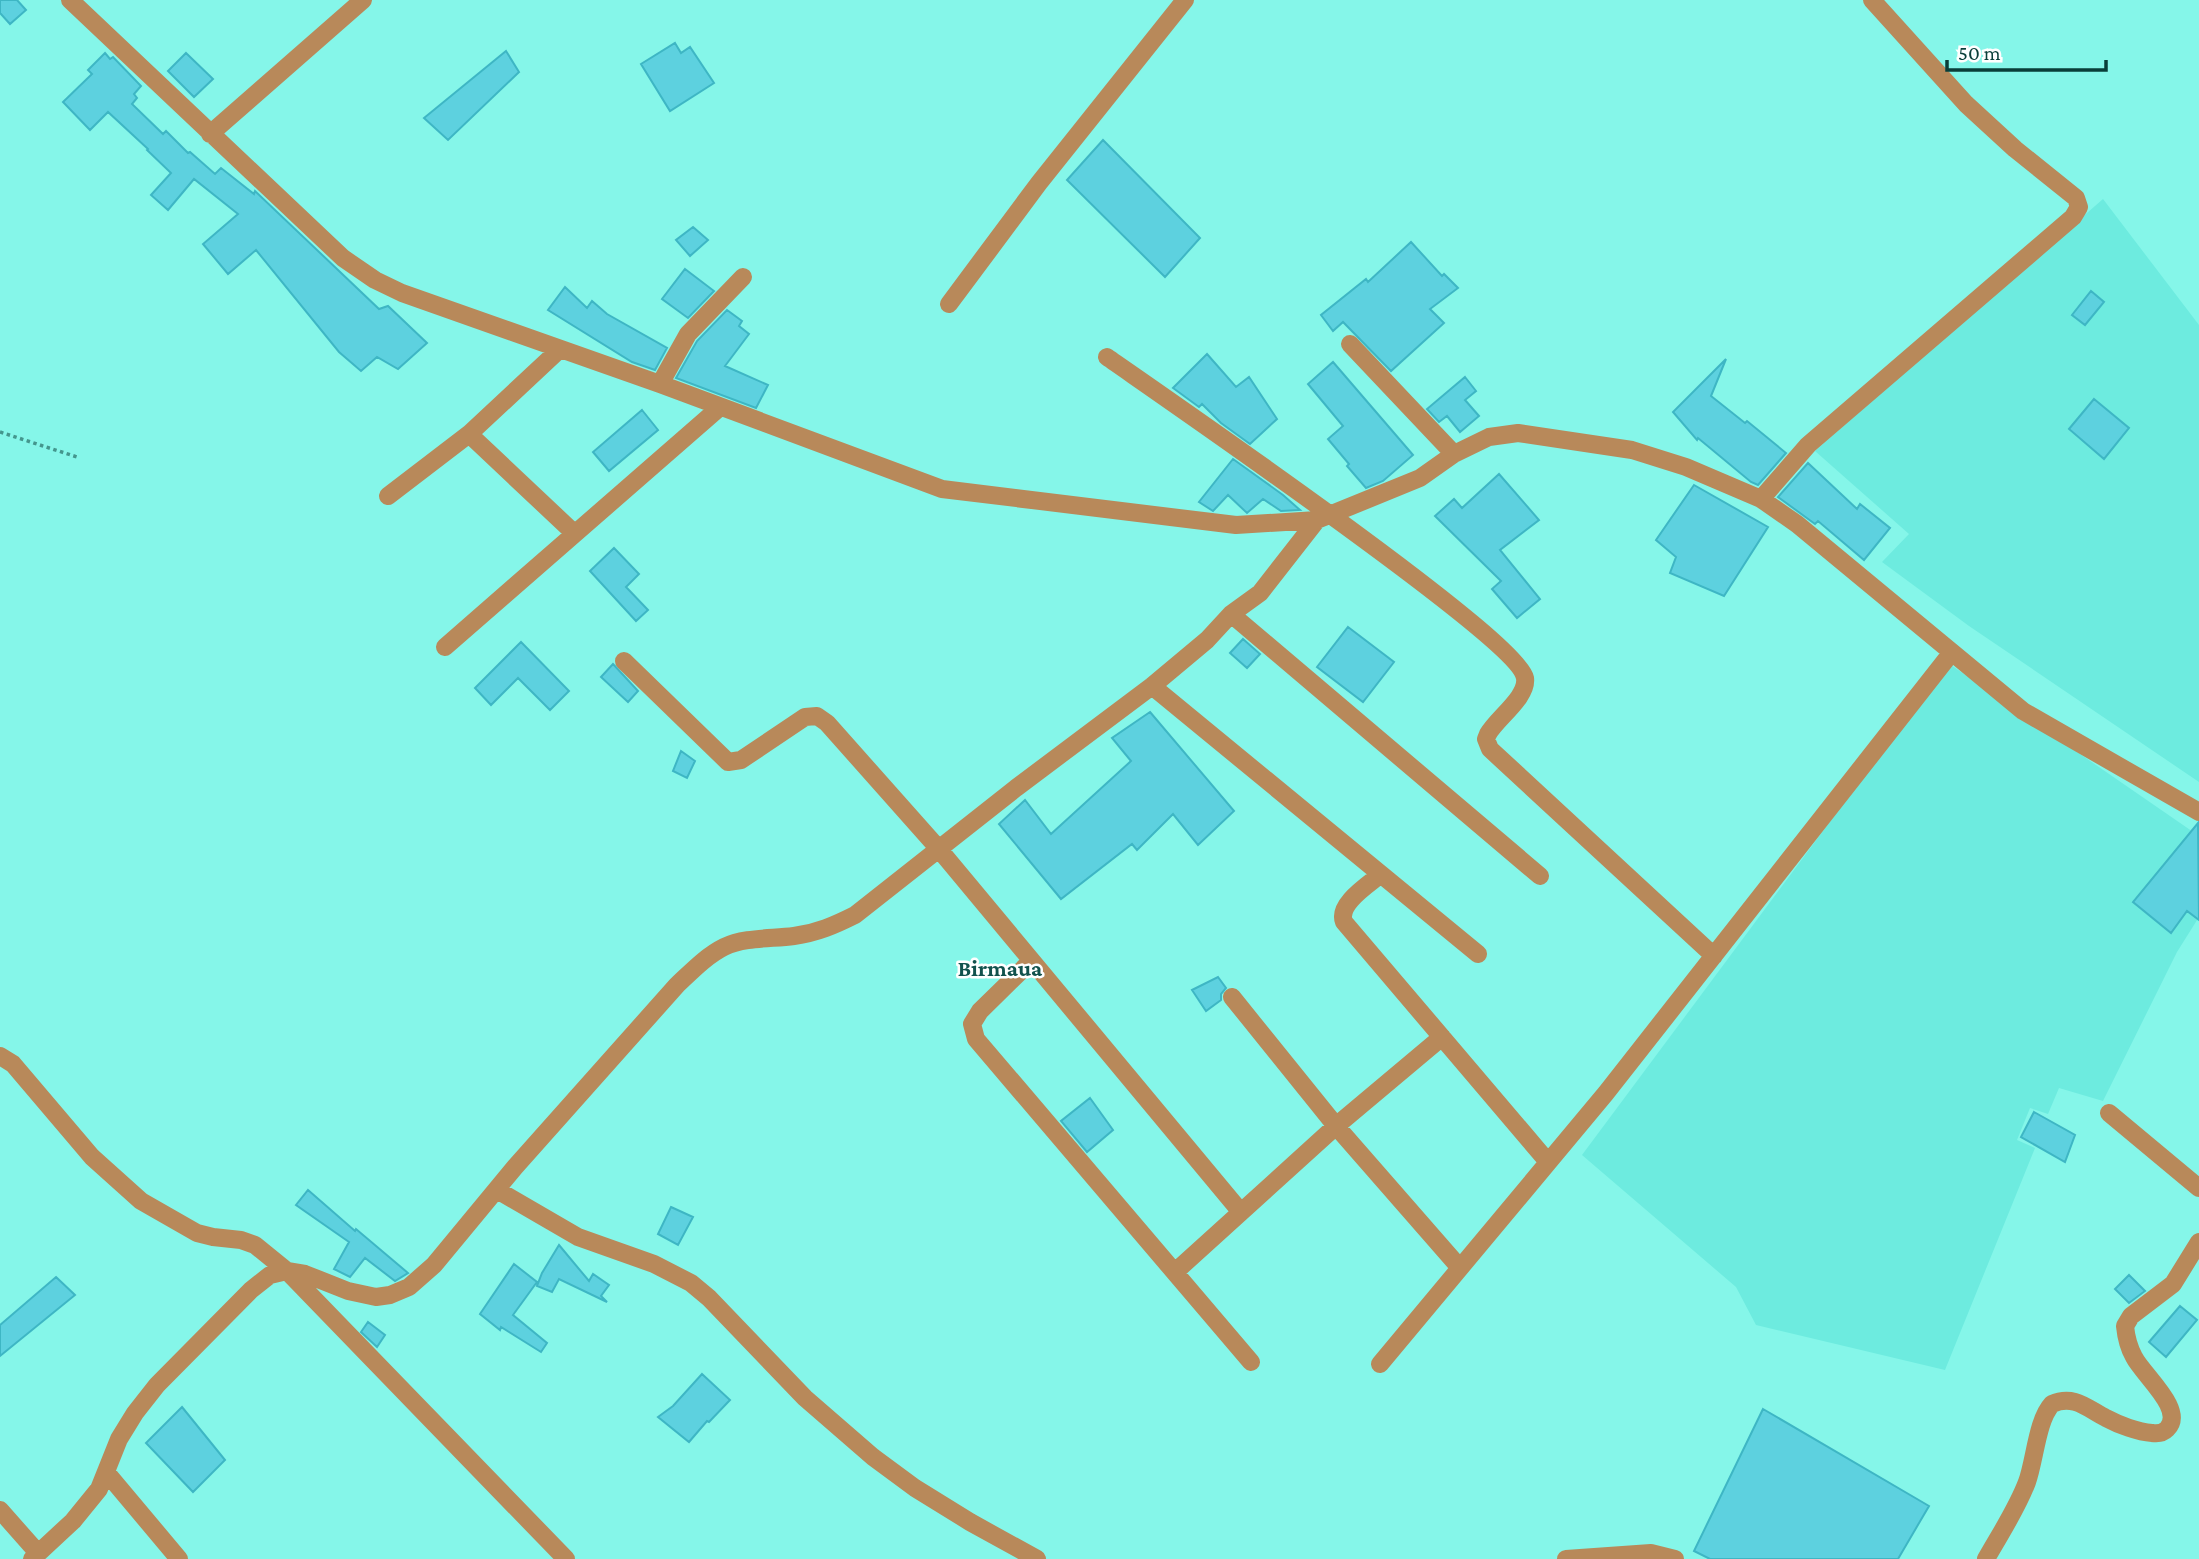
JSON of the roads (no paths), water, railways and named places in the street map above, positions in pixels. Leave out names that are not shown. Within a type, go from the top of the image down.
[{"type":"street","points":[[69,0],[343,258],[375,280],[402,293],[660,384],[942,489],[1236,525],[1324,517],[1420,478],[1454,454],[1489,438],[1518,433],[1632,450],[1686,467],[1761,499],[1797,524],[2023,711],[2199,812]]},
{"type":"street","points":[[211,134],[363,0]]},
{"type":"street","points":[[949,304],[1040,183],[1185,0]]},
{"type":"street","points":[[1761,499],[1808,445],[2073,217],[2079,208],[2076,198],[2015,149],[1966,104],[1872,0]]},
{"type":"street","points":[[660,384],[688,334],[743,277]]},
{"type":"street","points":[[1350,344],[1454,454]]},
{"type":"street","points":[[388,496],[469,434],[559,350]]},
{"type":"street","points":[[1107,357],[1468,620],[1522,669],[1526,683],[1491,729],[1486,739],[1490,749],[1714,956]]},
{"type":"street","points":[[445,647],[719,408]]},
{"type":"street","points":[[469,434],[574,533]]},
{"type":"street","points":[[0,1510],[35,1556],[86,1506],[99,1489],[129,1421],[157,1385],[251,1290],[270,1275],[287,1271],[305,1274],[348,1291],[376,1297],[409,1287],[434,1265],[496,1190],[677,985],[701,962],[723,948],[741,941],[826,930],[855,915],[938,848],[1152,686],[1207,640],[1231,614],[1260,593],[1324,517]]},
{"type":"street","points":[[1231,614],[1541,876]]},
{"type":"street","points":[[1380,1364],[1714,956],[1952,652]]},
{"type":"street","points":[[624,661],[728,762],[741,760],[805,717],[817,716],[827,723],[938,848],[1240,1212]]},
{"type":"street","points":[[1152,686],[1478,954]]},
{"type":"street","points":[[1381,874],[1343,909],[1342,918],[1548,1162]]},
{"type":"street","points":[[1031,961],[980,1011],[972,1024],[976,1039],[1251,1362]]},
{"type":"street","points":[[1232,997],[1336,1126],[1460,1268]]},
{"type":"street","points":[[1175,1272],[1336,1126],[1442,1037]]},
{"type":"street","points":[[0,1056],[13,1065],[92,1157],[141,1201],[197,1233],[255,1245],[287,1271],[566,1559]]},
{"type":"street","points":[[2109,1113],[2199,1188]]},
{"type":"street","points":[[496,1190],[578,1237],[654,1264],[691,1283],[709,1298],[805,1398],[873,1457],[948,1509],[1037,1559]]},
{"type":"street","points":[[1986,1559],[2020,1500],[2034,1461],[2044,1417],[2052,1404],[2080,1402],[2117,1424],[2149,1433],[2158,1434],[2168,1428],[2172,1411],[2134,1358],[2125,1326],[2131,1316],[2173,1284],[2199,1241]]},
{"type":"street","points":[[106,1472],[179,1559]]},
{"type":"street","points":[[1566,1559],[1651,1553],[1675,1559]]},
{"type":"district","name":"Birmaua","points":[[1000,968]]}]
